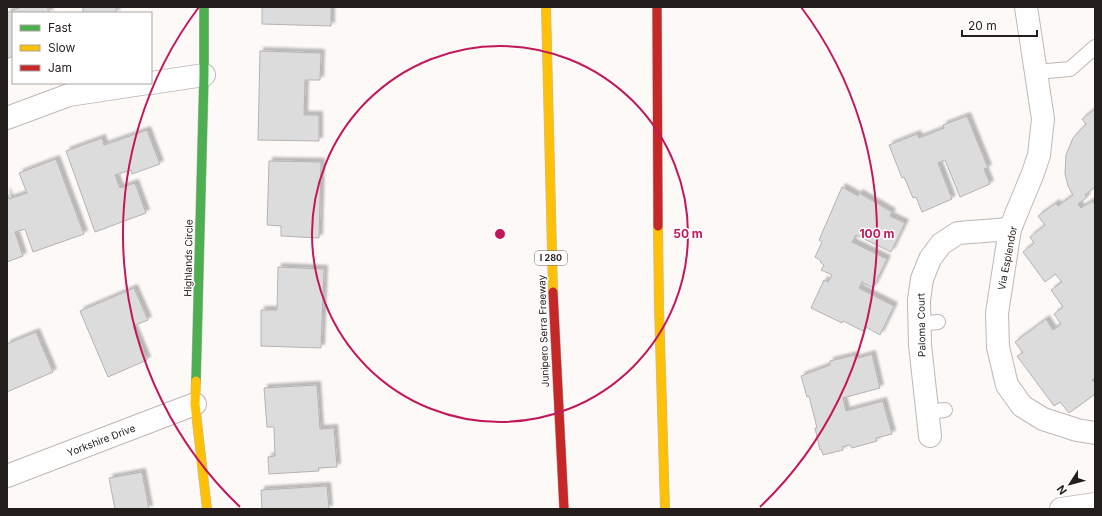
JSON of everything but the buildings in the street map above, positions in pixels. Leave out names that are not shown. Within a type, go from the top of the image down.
[{"type":"main road","name":"Highlands Circle","points":[[204,7],[204,75],[196,404],[207,509]]},
{"type":"main road","name":"Junipero Serra Freeway","points":[[546,7],[552,309],[564,509]]},
{"type":"main road","points":[[657,7],[659,306],[665,509]]},
{"type":"street","name":"Via Esplendor","points":[[1026,7],[1043,119],[1038,155],[1033,173],[1010,229],[996,313],[998,348],[1007,385],[1022,406],[1043,419],[1077,430],[1095,433]]},
{"type":"street","points":[[152,82],[204,75]]},
{"type":"street","points":[[7,118],[69,95],[141,84]]},
{"type":"street","name":"Paloma Court","points":[[930,436],[936,411],[920,345],[929,323],[919,300],[922,279],[930,259],[941,244],[958,233],[1010,229]]},
{"type":"street","name":"Yorkshire Drive","points":[[7,476],[196,404]]},
{"type":"street","points":[[1061,509],[1094,502]]},
{"type":"lane","points":[[1036,72],[1070,69],[1095,47]]},
{"type":"traffic: fast","points":[[196,381],[204,75],[204,7]]},
{"type":"traffic: slow","points":[[546,7],[553,292]]},
{"type":"traffic: slow","points":[[658,226],[665,509]]},
{"type":"traffic: slow","points":[[196,381],[195,404],[207,509]]},
{"type":"traffic: jam","points":[[657,7],[658,226]]},
{"type":"traffic: jam","points":[[553,292],[564,509]]}]
